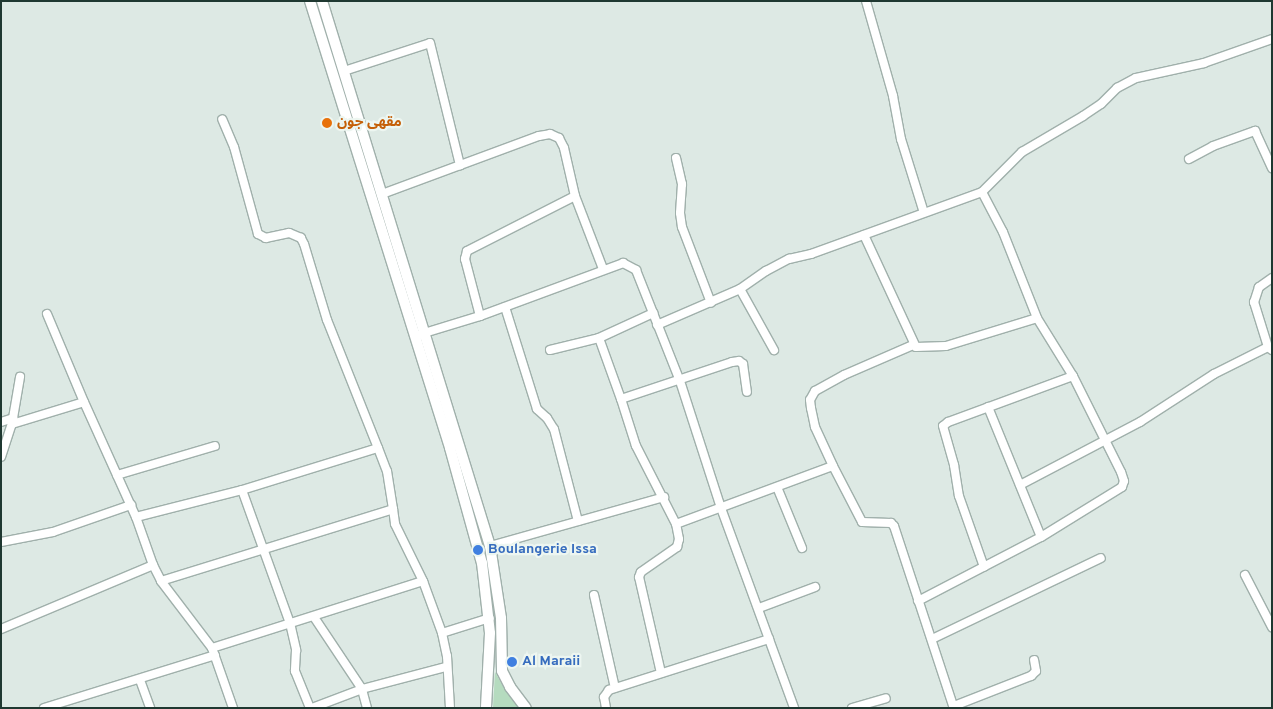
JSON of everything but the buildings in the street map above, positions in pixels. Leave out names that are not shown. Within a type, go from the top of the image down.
[{"type":"street","points":[[310,1],[450,448],[479,549],[490,618],[486,708]]},
{"type":"street","points":[[322,1],[490,546],[501,618],[502,671],[510,687],[526,708]]},
{"type":"street","points":[[866,1],[893,96],[901,140],[924,213]]},
{"type":"street","points":[[657,325],[740,289],[778,264],[982,192],[1022,152],[1083,116],[1118,88],[1136,78],[1204,63],[1272,39]]},
{"type":"street","points":[[344,71],[430,43],[460,166]]},
{"type":"street","points":[[222,119],[234,147],[258,234],[266,238],[289,233],[300,238],[304,244],[327,320],[387,472],[395,524],[423,581],[442,633],[447,656],[446,667],[450,708]]},
{"type":"street","points":[[1189,159],[1213,146],[1255,131],[1272,168]]},
{"type":"street","points":[[382,194],[539,136],[550,134],[559,138],[564,148],[575,196],[603,269]]},
{"type":"street","points":[[676,158],[682,184],[680,213],[682,227],[711,303]]},
{"type":"street","points":[[918,601],[1041,537],[1122,487],[1124,478],[1072,376],[1037,318],[1004,232],[982,192]]},
{"type":"street","points":[[480,316],[466,260],[466,251],[575,196]]},
{"type":"street","points":[[864,235],[913,345],[918,348],[946,346],[1037,318]]},
{"type":"street","points":[[414,336],[480,316],[603,269],[623,263],[633,267],[636,270],[680,381],[721,508],[794,708]]},
{"type":"street","points":[[1020,485],[1140,422],[1214,374],[1270,349],[1255,308],[1254,298],[1259,287],[1272,278]]},
{"type":"street","points":[[740,289],[774,350]]},
{"type":"street","points":[[505,307],[537,409],[547,418],[554,429],[578,521]]},
{"type":"street","points":[[550,350],[599,338],[653,313]]},
{"type":"street","points":[[47,314],[84,402],[131,505],[161,582],[200,630],[214,651],[233,708]]},
{"type":"street","points":[[599,338],[636,446],[664,497],[676,524],[679,539],[677,547],[641,572],[639,578],[661,673]]},
{"type":"street","points":[[913,345],[844,375],[815,391],[810,400],[812,415],[833,466],[862,522],[891,523],[894,526],[954,707],[1031,676],[1036,671],[1034,660]]},
{"type":"street","points":[[419,351],[430,348]]},
{"type":"street","points":[[621,400],[732,362],[742,364],[747,392]]},
{"type":"street","points":[[984,566],[962,504],[954,465],[942,429],[948,422],[1072,376]]},
{"type":"street","points":[[1,456],[13,421],[20,378]]},
{"type":"street","points":[[1,422],[13,421],[84,402]]},
{"type":"street","points":[[988,408],[1041,537]]},
{"type":"street","points":[[117,475],[215,446]]},
{"type":"street","points":[[136,518],[242,490],[378,448]]},
{"type":"street","points":[[676,524],[833,466]]},
{"type":"street","points":[[776,487],[802,548]]},
{"type":"street","points":[[242,490],[290,623],[296,650],[295,671],[311,708],[362,690],[446,667]]},
{"type":"street","points":[[490,546],[664,497]]},
{"type":"street","points":[[1,542],[53,532],[131,505]]},
{"type":"street","points":[[161,582],[262,548],[393,509]]},
{"type":"street","points":[[932,638],[1101,558]]},
{"type":"street","points":[[1,629],[153,564]]},
{"type":"street","points":[[1245,576],[1272,627]]},
{"type":"street","points":[[44,708],[89,693],[140,680],[290,623],[314,617],[423,581]]},
{"type":"street","points":[[759,608],[815,586]]},
{"type":"street","points":[[594,595],[615,688]]},
{"type":"street","points":[[314,617],[362,690],[367,708]]},
{"type":"street","points":[[442,633],[490,618]]},
{"type":"street","points":[[606,708],[606,693],[615,688],[770,639]]},
{"type":"street","points":[[140,680],[150,708]]},
{"type":"street","points":[[852,708],[886,698]]},
{"type":"green space","points":[[495,672],[504,688],[520,708],[493,708]]},
{"type":"place","name":"مقهى جون","points":[[327,123]]},
{"type":"place","name":"Boulangerie Issa","points":[[478,550]]},
{"type":"place","name":"Al Maraii","points":[[512,662]]}]
